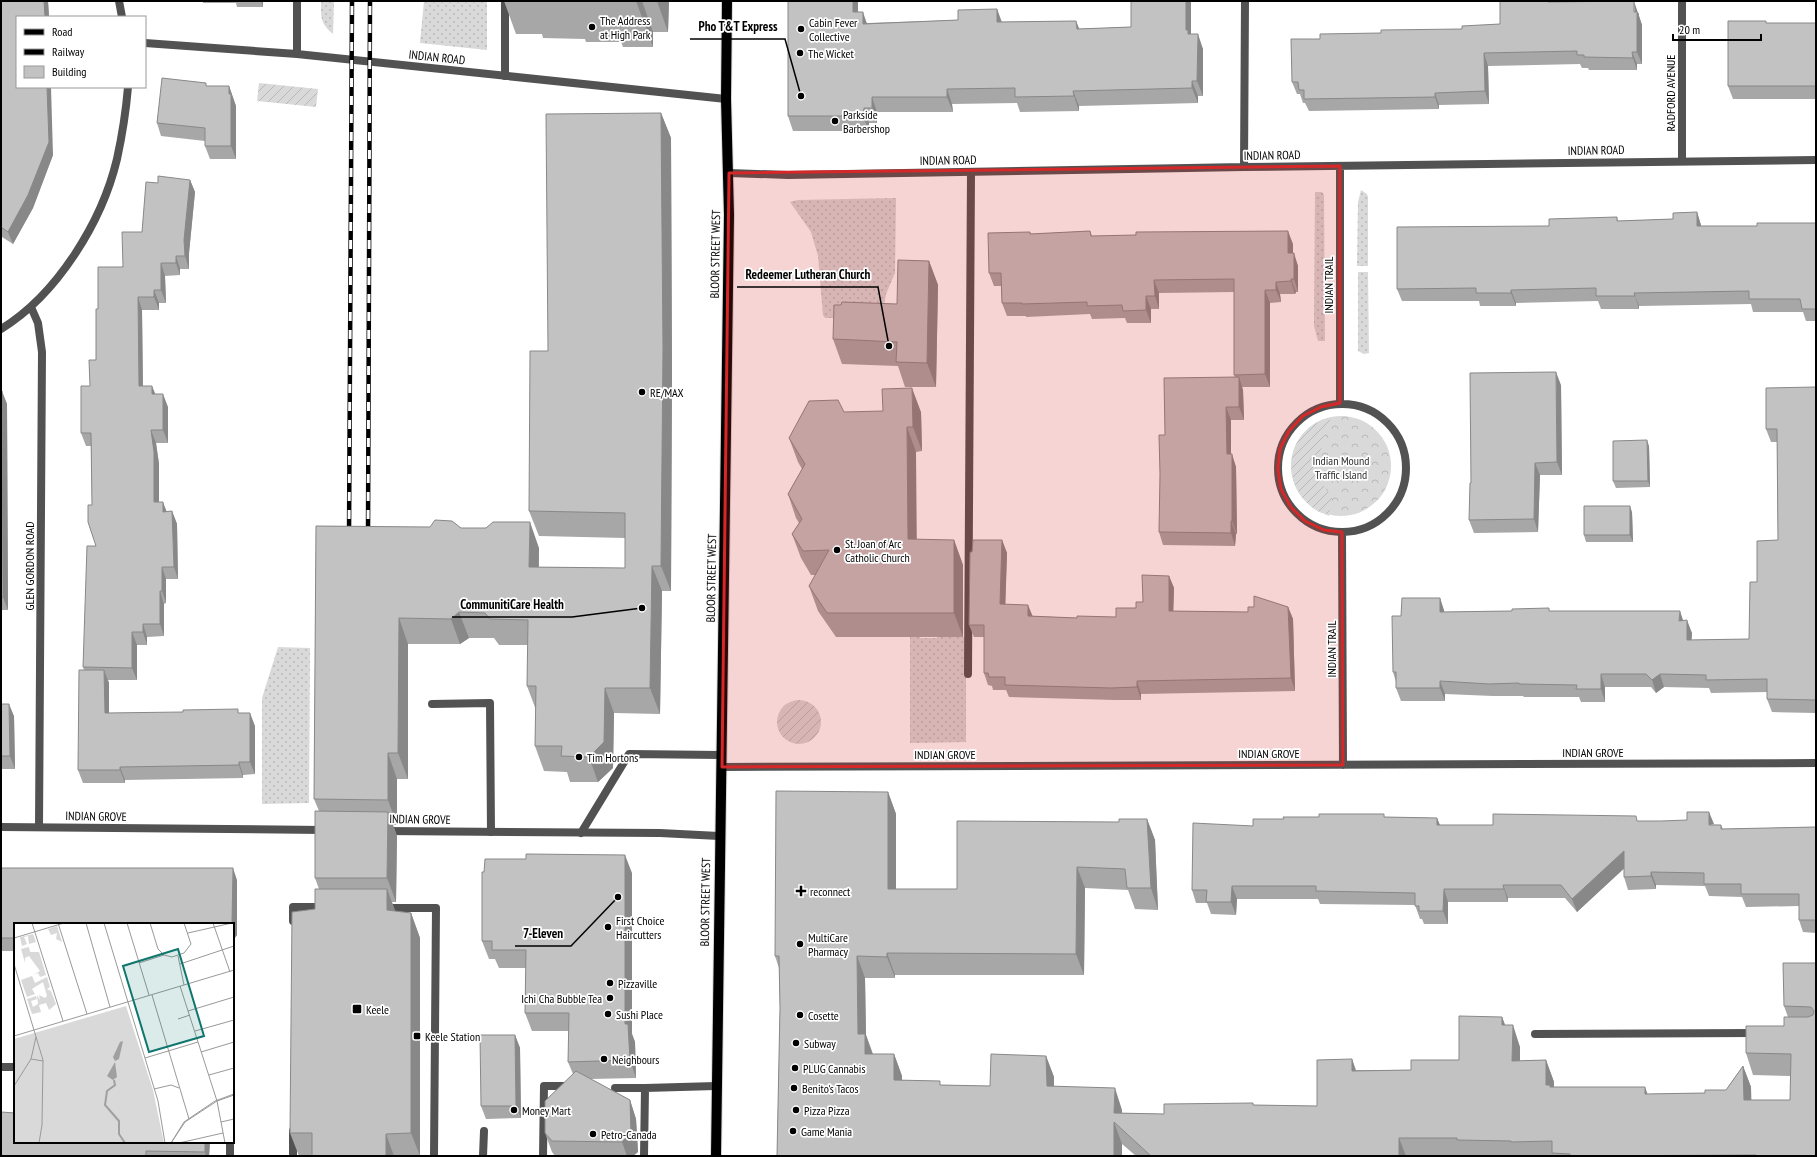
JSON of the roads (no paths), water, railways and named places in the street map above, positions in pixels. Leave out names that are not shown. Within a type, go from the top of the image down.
[{"type":"main road","name":"BLOOR STREET WEST","points":[[716,1156],[719,836],[722,766],[729,173],[726,99],[727,1]]},
{"type":"street","points":[[119,1],[122,16]]},
{"type":"street","points":[[297,1],[297,54]]},
{"type":"street","points":[[505,1],[505,76]]},
{"type":"street","points":[[1244,167],[1245,1]]},
{"type":"street","name":"RADFORD AVENUE","points":[[1682,1],[1682,161]]},
{"type":"street","name":"INDIAN ROAD","points":[[146,43],[297,54],[726,99]]},
{"type":"street","points":[[1,329],[31,307],[62,272],[82,241],[102,203],[116,160],[128,88]]},
{"type":"street","name":"INDIAN ROAD","points":[[729,173],[788,175],[1244,167],[1816,160]]},
{"type":"street","name":"INDIAN TRAIL","points":[[1340,166],[1340,403]]},
{"type":"street","points":[[968,674],[971,172]]},
{"type":"street","name":"GLEN GORDON ROAD","points":[[31,307],[38,323],[42,352],[39,827]]},
{"type":"street","points":[[1340,403],[1360,405],[1378,414],[1393,428],[1403,446],[1406,466],[1404,486],[1395,504],[1381,519],[1364,528],[1342,532],[1324,530],[1305,521],[1291,507],[1281,489],[1278,469],[1280,449],[1289,431],[1303,416],[1321,407],[1340,403]]},
{"type":"street","name":"INDIAN TRAIL","points":[[1342,532],[1343,765]]},
{"type":"street","points":[[432,704],[490,703],[491,832]]},
{"type":"street","points":[[581,833],[629,754],[721,755]]},
{"type":"street","name":"INDIAN GROVE","points":[[722,766],[1816,763]]},
{"type":"street","name":"INDIAN GROVE","points":[[1,827],[332,830]]},
{"type":"street","name":"INDIAN GROVE","points":[[372,831],[719,836]]},
{"type":"street","points":[[293,930],[293,907],[333,908]]},
{"type":"street","points":[[373,908],[436,908],[434,1156]]},
{"type":"street","points":[[1535,1034],[1763,1033]]},
{"type":"street","points":[[1,1067],[14,1067]]},
{"type":"street","points":[[543,1156],[544,1086],[575,1086]]},
{"type":"street","points":[[615,1088],[716,1086]]},
{"type":"street","points":[[644,1156],[645,1088]]},
{"type":"street","points":[[293,1125],[293,1156]]},
{"type":"street","points":[[483,1156],[484,1131]]},
{"type":"street","points":[[230,1143],[230,1156]]},
{"type":"railway","points":[[349,537],[352,1]]},
{"type":"railway","points":[[368,537],[370,1]]},
{"type":"place","name":"The Address at High Park","points":[[592,27]]},
{"type":"place","name":"Cabin Fever Collective","points":[[801,29]]},
{"type":"place","name":"The Wicket","points":[[800,53]]},
{"type":"place","name":"Pho T&T Express","points":[[801,96]]},
{"type":"place","name":"Parkside Barbershop","points":[[835,121]]},
{"type":"place","name":"Redeemer Lutheran Church","points":[[889,346]]},
{"type":"place","name":"RE/MAX","points":[[642,392]]},
{"type":"place","name":"St. Joan of Arc Catholic Church","points":[[837,550]]},
{"type":"place","name":"CommunitiCare Health","points":[[642,608]]},
{"type":"place","name":"Tim Hortons","points":[[579,757]]},
{"type":"place","name":"reconnect","points":[[801,891]]},
{"type":"place","name":"7-Eleven","points":[[618,897]]},
{"type":"place","name":"First Choice Haircutters","points":[[608,927]]},
{"type":"place","name":"MultiCare Pharmacy","points":[[800,944]]},
{"type":"place","name":"Pizzaville","points":[[610,983]]},
{"type":"place","name":"Ichi Cha Bubble Tea","points":[[610,998]]},
{"type":"place","name":"Keele","points":[[357,1009]]},
{"type":"place","name":"Sushi Place","points":[[608,1014]]},
{"type":"place","name":"Cosette","points":[[800,1015]]},
{"type":"place","name":"Keele Station","points":[[417,1036]]},
{"type":"place","name":"Subway","points":[[796,1043]]},
{"type":"place","name":"Neighbours","points":[[604,1059]]},
{"type":"place","name":"PLUG Cannabis","points":[[795,1068]]},
{"type":"place","name":"Benito's Tacos","points":[[794,1088]]},
{"type":"place","name":"Money Mart","points":[[514,1110]]},
{"type":"place","name":"Pizza Pizza","points":[[796,1110]]},
{"type":"place","name":"Game Mania","points":[[793,1131]]},
{"type":"place","name":"Petro-Canada","points":[[593,1134]]},
{"type":"park label","name":"Indian Mound Traffic Island","points":[[1341,467]]}]
